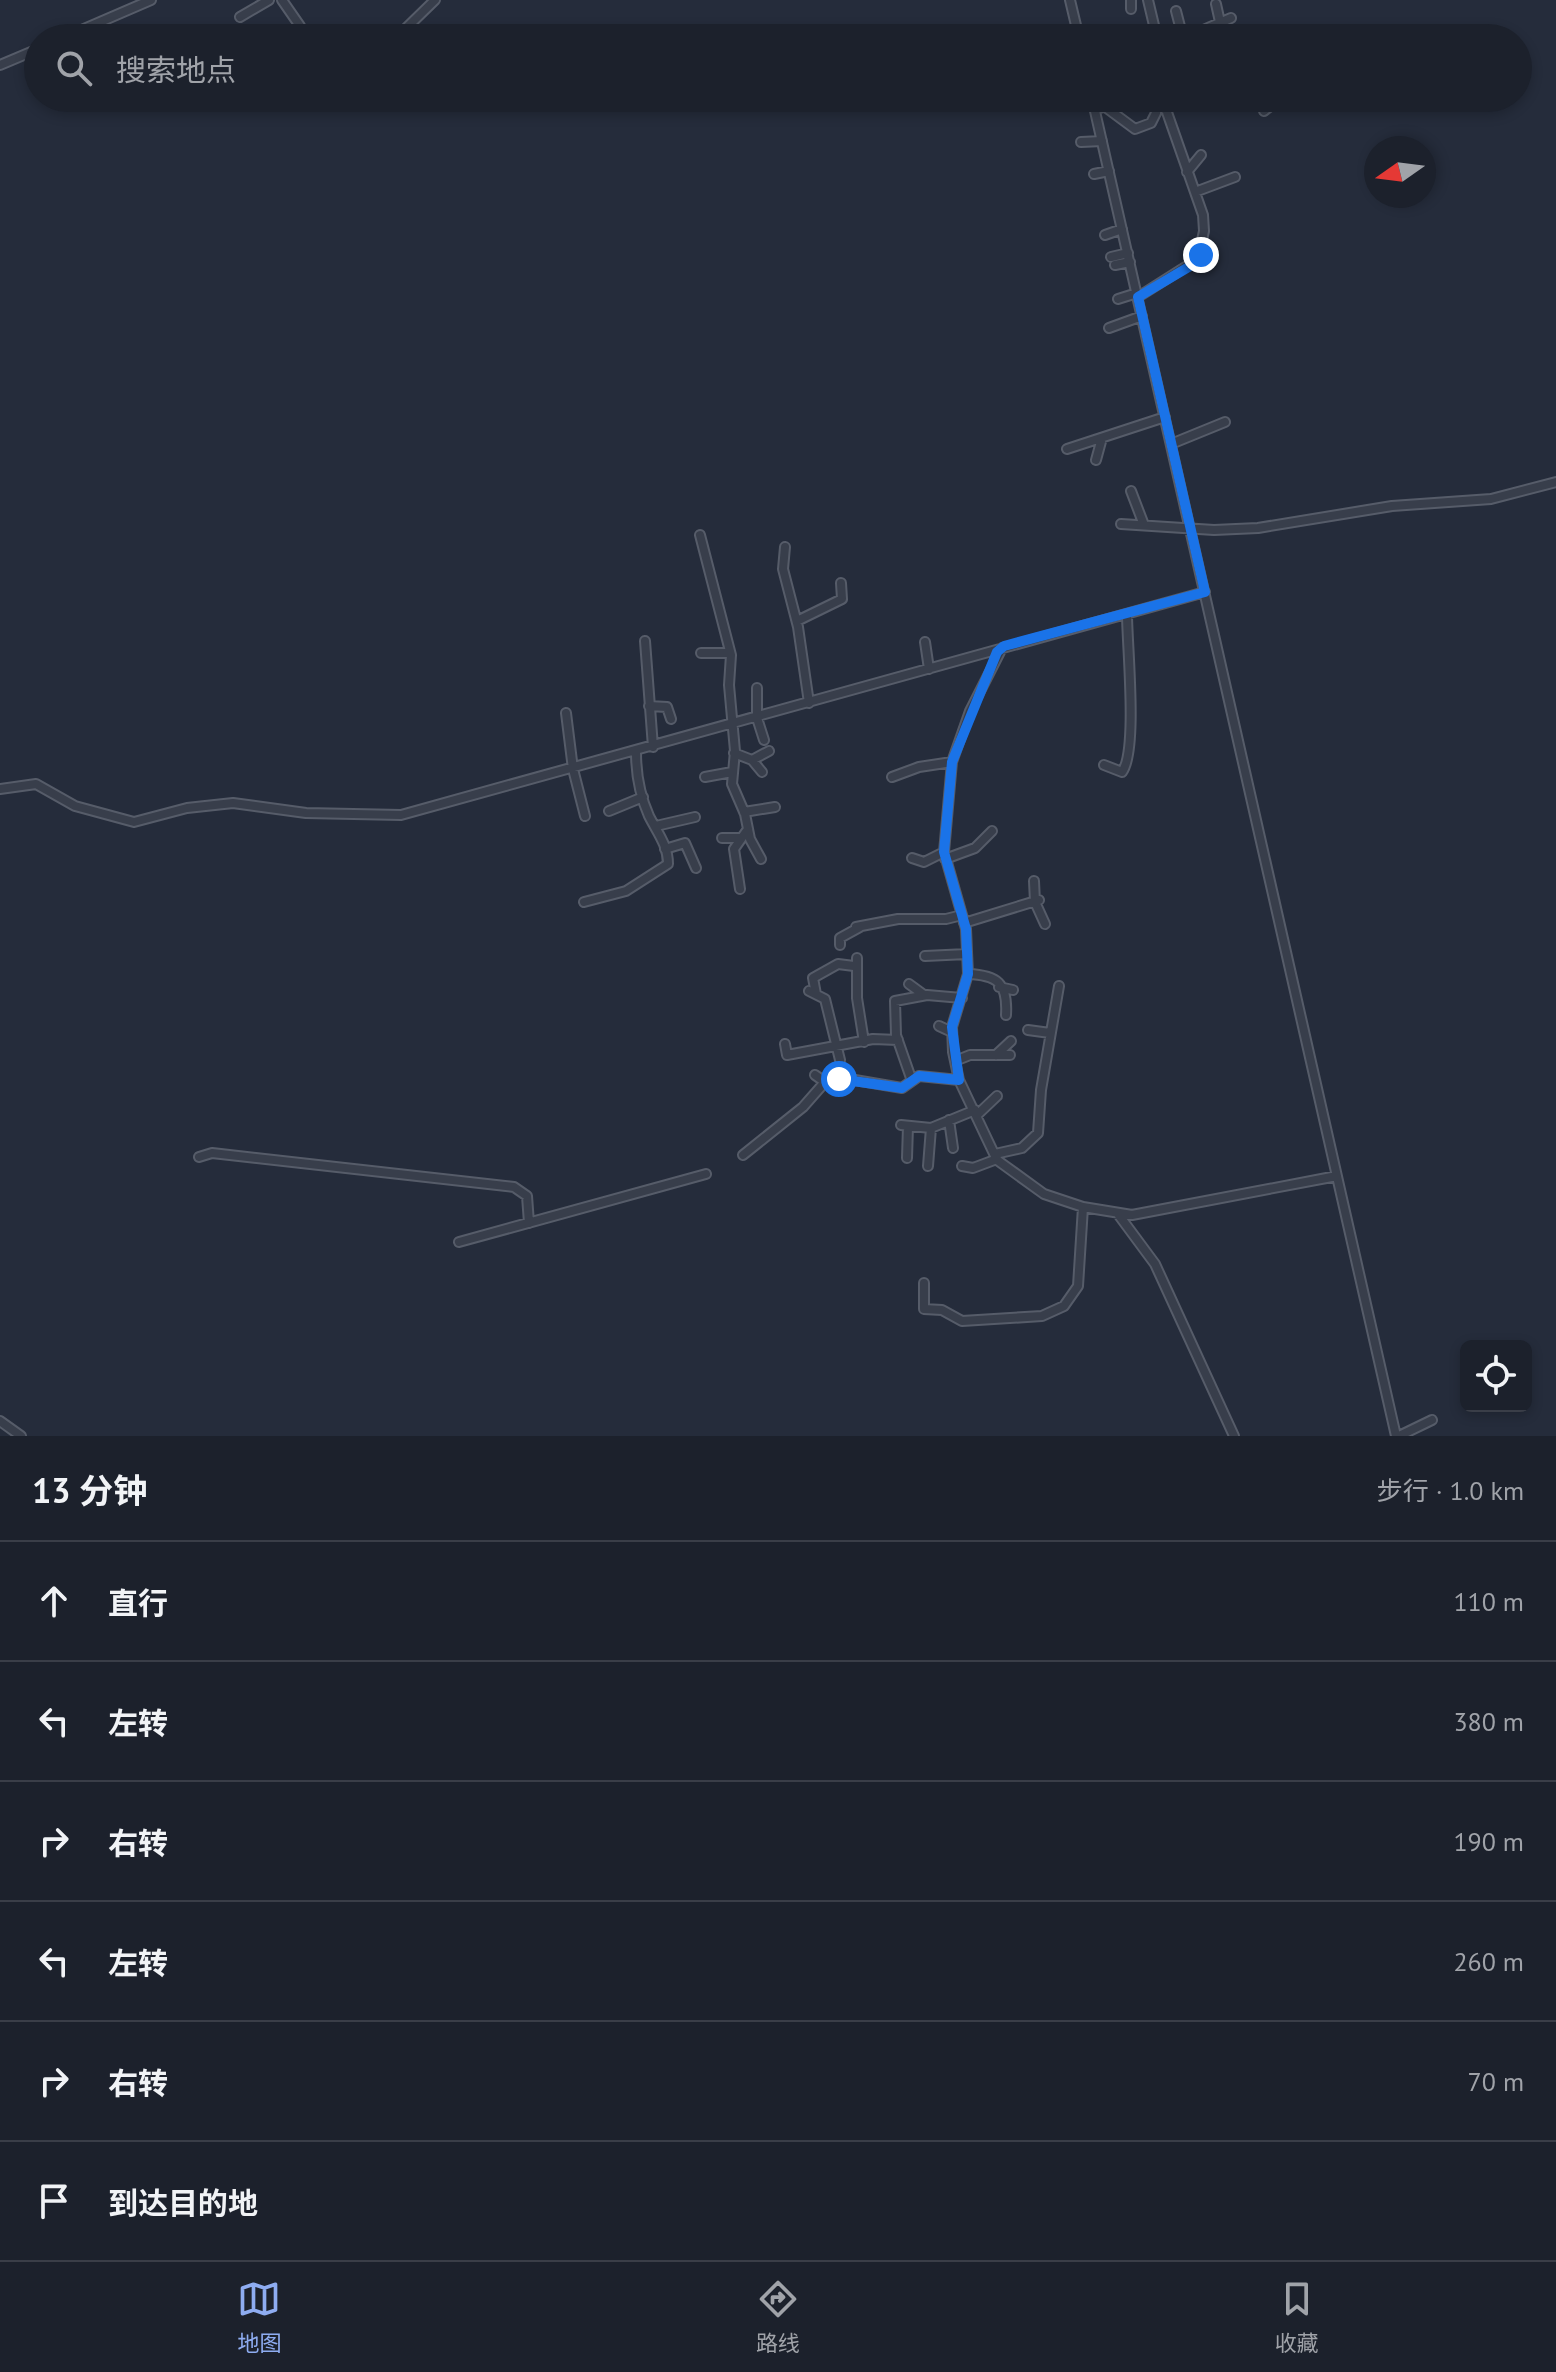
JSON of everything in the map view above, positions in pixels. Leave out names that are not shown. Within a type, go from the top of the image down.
[{"type":"street","points":[[95,24],[151,0]]},
{"type":"street","points":[[240,17],[269,0]]},
{"type":"street","points":[[282,0],[299,24]]},
{"type":"street","points":[[410,24],[435,0]]},
{"type":"street","points":[[1148,0],[1154,24]]},
{"type":"street","points":[[1072,1],[1076,24]]},
{"type":"street","points":[[1216,4],[1220,22]]},
{"type":"street","points":[[1176,11],[1180,24]]},
{"type":"street","points":[[1216,24],[1231,18]]},
{"type":"street","points":[[0,65],[24,55]]},
{"type":"street","points":[[1100,112],[1102,141],[1397,1436],[1432,1420]]},
{"type":"street","points":[[1107,112],[1135,129],[1151,123],[1160,112]]},
{"type":"street","points":[[1118,299],[1137,295],[1192,265],[1201,255],[1204,221],[1161,112]]},
{"type":"street","points":[[1081,142],[1102,141]]},
{"type":"street","points":[[1187,172],[1201,155]]},
{"type":"street","points":[[1094,174],[1109,171]]},
{"type":"street","points":[[1195,192],[1235,177]]},
{"type":"street","points":[[1105,235],[1122,229]]},
{"type":"street","points":[[1113,261],[1129,258]]},
{"type":"street","points":[[1109,328],[1142,316]]},
{"type":"street","points":[[1067,449],[1165,417]]},
{"type":"street","points":[[1171,444],[1225,422]]},
{"type":"street","points":[[1096,460],[1102,438]]},
{"type":"street","points":[[1121,524],[1191,529],[1258,528],[1392,506],[1473,502],[1556,482]]},
{"type":"street","points":[[1131,491],[1144,525]]},
{"type":"street","points":[[700,535],[730,653],[734,725],[732,784],[761,859]]},
{"type":"street","points":[[785,547],[783,569],[797,621],[809,703]]},
{"type":"street","points":[[797,621],[842,599],[841,583]]},
{"type":"street","points":[[0,789],[36,784],[75,806],[134,822],[187,808],[233,803],[306,813],[401,815],[1205,592]]},
{"type":"street","points":[[1104,765],[1122,772],[1129,757],[1132,672],[1127,614]]},
{"type":"street","points":[[645,641],[653,747]]},
{"type":"street","points":[[925,642],[929,669]]},
{"type":"street","points":[[1004,646],[997,652],[975,701],[952,762],[945,856],[963,919],[968,974],[952,1032],[955,1061],[959,1080],[996,1156],[1044,1194],[1118,1214],[1148,1214],[1337,1176]]},
{"type":"street","points":[[701,653],[730,653]]},
{"type":"street","points":[[757,688],[757,718],[764,740]]},
{"type":"street","points":[[649,706],[667,707],[671,719]]},
{"type":"street","points":[[566,713],[573,769],[585,816]]},
{"type":"street","points":[[752,760],[769,751]]},
{"type":"street","points":[[584,902],[626,891],[668,864],[665,849],[643,797],[636,752]]},
{"type":"street","points":[[734,753],[752,760],[762,772]]},
{"type":"street","points":[[892,777],[919,767],[952,762]]},
{"type":"street","points":[[705,777],[732,772]]},
{"type":"street","points":[[609,811],[643,797]]},
{"type":"street","points":[[744,812],[775,807]]},
{"type":"street","points":[[656,826],[695,817]]},
{"type":"street","points":[[912,858],[920,863],[975,848],[992,831]]},
{"type":"street","points":[[722,838],[740,838],[749,834]]},
{"type":"street","points":[[740,838],[734,854],[740,889]]},
{"type":"street","points":[[665,849],[685,843],[696,868]]},
{"type":"street","points":[[1034,881],[1045,924]]},
{"type":"street","points":[[840,945],[840,938],[858,931],[858,926],[898,919],[963,919],[1037,901]]},
{"type":"street","points":[[925,926],[934,918]]},
{"type":"street","points":[[925,956],[967,954]]},
{"type":"street","points":[[840,1060],[827,1003],[813,992],[813,978],[838,964],[856,962],[864,1042]]},
{"type":"street","points":[[968,974],[993,975],[1006,998],[1006,1015]]},
{"type":"street","points":[[909,984],[924,995]]},
{"type":"street","points":[[962,1166],[973,1168],[996,1156],[1022,1148],[1036,1137],[1059,986]]},
{"type":"street","points":[[999,987],[1013,990]]},
{"type":"street","points":[[912,1081],[898,1040],[895,1001],[924,995],[962,998]]},
{"type":"street","points":[[939,1026],[952,1032]]},
{"type":"street","points":[[1028,1030],[1050,1033]]},
{"type":"street","points":[[785,1044],[787,1055],[837,1045],[898,1040]]},
{"type":"street","points":[[995,1056],[1011,1041]]},
{"type":"street","points":[[955,1061],[970,1055],[1010,1055]]},
{"type":"street","points":[[815,1075],[825,1082]]},
{"type":"street","points":[[743,1155],[803,1107],[825,1082],[849,1079],[902,1088],[924,1076],[959,1080]]},
{"type":"street","points":[[907,1158],[904,1126],[931,1128],[976,1113],[997,1096]]},
{"type":"street","points":[[949,1120],[953,1148]]},
{"type":"street","points":[[928,1166],[931,1128]]},
{"type":"street","points":[[199,1157],[212,1153],[514,1187],[527,1196],[529,1223]]},
{"type":"street","points":[[459,1242],[706,1174]]},
{"type":"street","points":[[924,1283],[924,1309],[942,1310],[959,1321],[1002,1320],[1055,1311],[1071,1301],[1078,1286],[1083,1207]]},
{"type":"street","points":[[1118,1214],[1151,1256],[1234,1436]]},
{"type":"street","points":[[0,1421],[21,1436]]},
{"type":"route","points":[[839,1079],[902,1088],[919,1076],[959,1080],[952,1027],[968,974],[966,929],[944,852],[952,762],[970,711],[997,652],[1004,646],[1067,632],[1205,592],[1138,297],[1192,265],[1201,255]]}]
